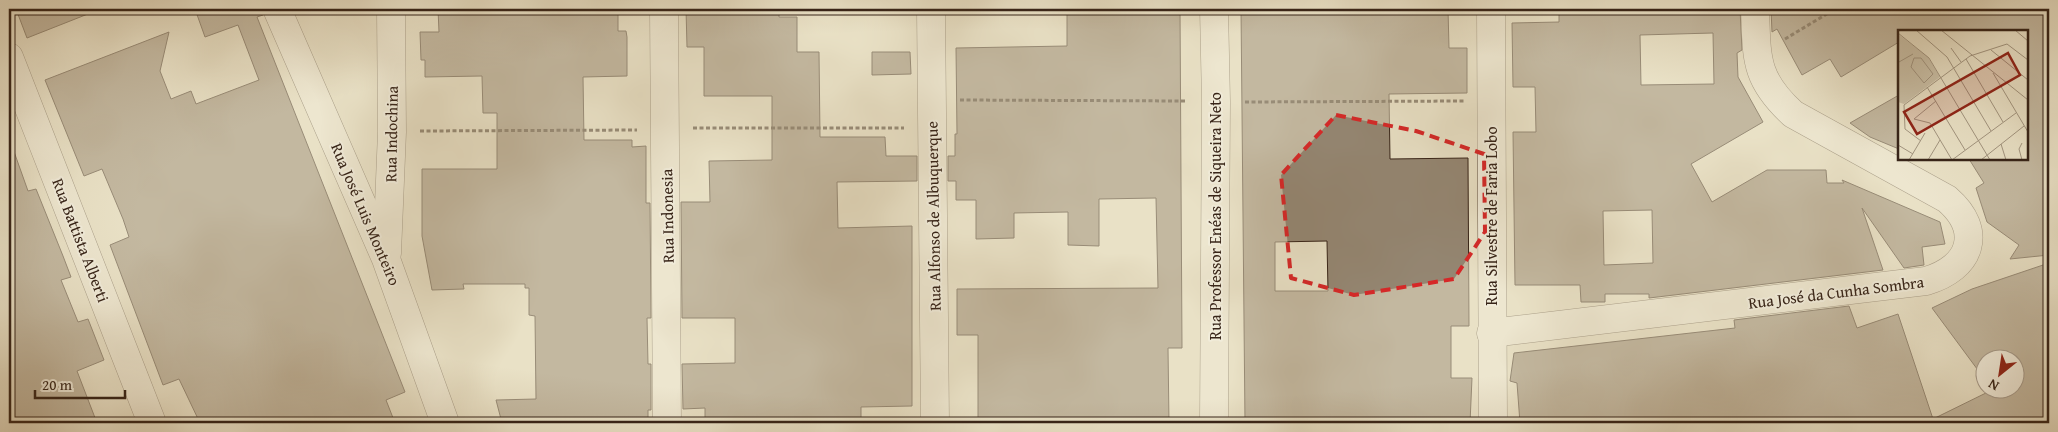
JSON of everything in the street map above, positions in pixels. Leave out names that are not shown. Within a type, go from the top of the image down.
[{"type":"street","name":"Rua José Luis Monteiro","points":[[277,9],[386,259],[445,423]]},
{"type":"street","name":"Rua Indochina","points":[[386,259],[392,132],[391,9]]},
{"type":"street","name":"Rua Indonesia","points":[[664,9],[667,423]]},
{"type":"street","name":"Rua Alfonso de Albuquerque","points":[[931,9],[935,423]]},
{"type":"street","name":"Rua Professor Enéas de Siqueira Neto","points":[[1214,9],[1216,102],[1214,423]]},
{"type":"street","name":"Rua Silvestre de Faria Lobo","points":[[1491,9],[1491,333],[1493,423]]},
{"type":"street","name":"Rua José da Cunha Sombra","points":[[1491,333],[1926,282],[1944,276],[1959,264],[1967,247],[1968,227],[1958,209],[1947,199],[1793,114],[1775,98],[1764,80],[1757,56],[1755,9]]},
{"type":"street","name":"Rua Battista Alberti","points":[[9,57],[152,423]]},
{"type":"path","points":[[1757,56],[1835,9]]},
{"type":"highlighted area","points":[[1336,115],[1416,131],[1484,154],[1485,232],[1454,279],[1354,295],[1291,278],[1281,175]]},
{"type":"building","points":[[16,9],[98,9],[98,10],[27,38]]},
{"type":"building","points":[[195,9],[262,9],[263,15],[257,17],[405,392],[386,400],[395,423],[200,423],[179,379],[163,385],[110,245],[129,237],[123,219],[102,169],[84,176],[45,80],[169,32],[160,71],[171,99],[191,91],[196,104],[259,80],[238,25],[205,37]]},
{"type":"building","points":[[438,9],[618,9],[618,31],[626,31],[627,37],[627,76],[583,77],[584,140],[632,140],[632,147],[646,146],[646,203],[650,203],[651,318],[647,318],[648,364],[651,364],[651,410],[648,410],[648,423],[502,423],[496,400],[536,399],[535,316],[529,315],[529,288],[525,288],[525,284],[463,284],[464,289],[432,290],[422,236],[422,169],[497,169],[497,113],[483,113],[482,76],[425,77],[425,60],[421,60],[420,32],[439,32]]},
{"type":"building","points":[[686,9],[779,9],[779,17],[797,17],[797,52],[819,52],[820,137],[885,137],[886,156],[917,156],[917,181],[837,182],[838,228],[912,226],[912,406],[861,407],[861,423],[705,423],[705,408],[683,409],[682,364],[735,363],[735,318],[682,318],[681,202],[710,202],[709,161],[772,160],[772,96],[704,96],[704,47],[687,47]]},
{"type":"building","points":[[1067,9],[1180,9],[1182,348],[1168,348],[1169,423],[978,423],[978,335],[957,335],[957,289],[1158,288],[1156,198],[1099,199],[1099,246],[1068,245],[1068,212],[1014,213],[1014,238],[976,239],[976,200],[956,200],[956,181],[948,181],[948,156],[955,156],[955,134],[957,134],[956,48],[1067,46]]},
{"type":"building","points":[[1241,9],[1448,9],[1449,48],[1467,48],[1467,93],[1389,94],[1390,159],[1468,158],[1469,326],[1451,326],[1451,378],[1472,378],[1470,423],[1245,423]],"holes":[[[1327,241],[1328,291],[1275,291],[1275,242]]]},
{"type":"building","points":[[1559,9],[1740,9],[1742,50],[1737,53],[1738,77],[1763,122],[1691,164],[1712,202],[1767,170],[1826,170],[1827,183],[1844,183],[1842,180],[1940,222],[1945,244],[1922,247],[1924,265],[1904,268],[1862,208],[1883,270],[1649,298],[1649,294],[1605,294],[1605,302],[1581,302],[1580,285],[1515,285],[1513,132],[1536,132],[1535,87],[1513,87],[1512,23],[1559,22]],"holes":[[[1713,33],[1714,84],[1641,85],[1640,35]],[[1652,210],[1653,263],[1604,265],[1603,211]]]},
{"type":"building","points":[[1771,9],[2049,9],[2049,255],[2010,259],[2019,245],[1987,222],[1976,188],[1984,183],[1970,160],[2028,160],[2028,30],[1898,30],[1898,43],[1841,77],[1830,59],[1802,75],[1777,29],[1772,32]]},
{"type":"building","points":[[872,52],[910,52],[911,74],[872,75]]},
{"type":"building","points":[[1898,96],[1898,149],[1870,137],[1850,123]]},
{"type":"building","points":[[9,146],[12,146],[28,191],[36,189],[63,256],[71,277],[61,280],[78,322],[88,319],[104,360],[77,371],[97,423],[9,423]]},
{"type":"building","points":[[2049,263],[2049,423],[1520,423],[1517,383],[1510,381],[1514,353],[1735,328],[1734,320],[1849,306],[1857,328],[1898,314],[1933,419],[1976,398],[1976,400],[2026,400],[2026,350],[1976,350],[1976,367],[1932,308],[1972,289]]}]
